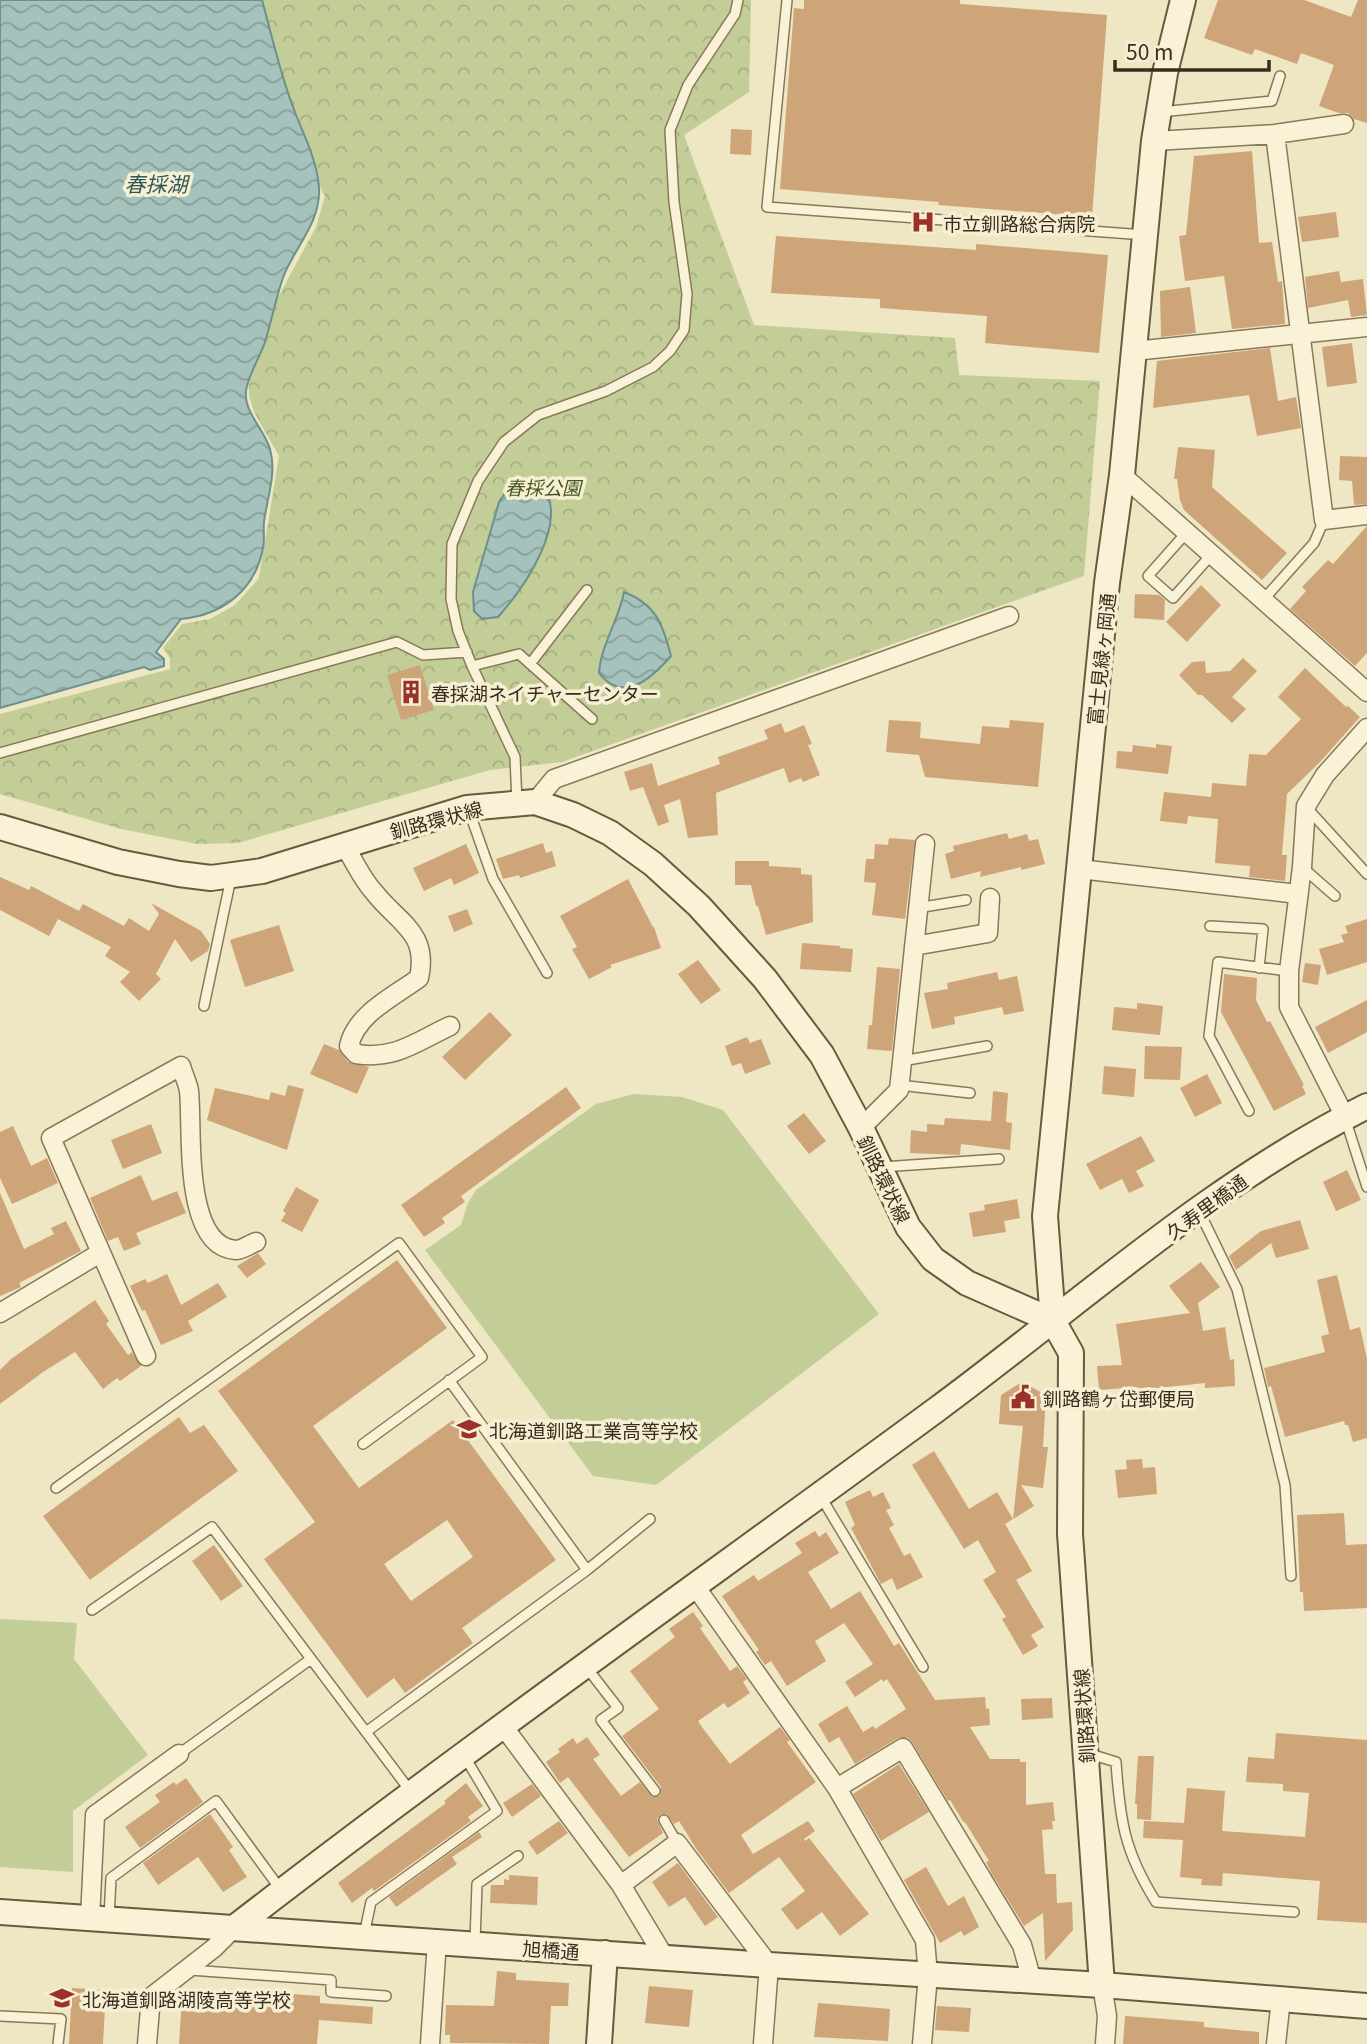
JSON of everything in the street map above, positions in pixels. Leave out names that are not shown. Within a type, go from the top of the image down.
[{"type":"street","name":"富士見緑ヶ岡通","points":[[1053,1321],[1045,1216],[1107,583],[1122,475],[1154,141],[1165,73],[1183,0]]},
{"type":"street","points":[[1154,141],[1275,134],[1344,124]]},
{"type":"street","points":[[1275,134],[1324,520],[1367,515]]},
{"type":"street","points":[[1134,351],[1367,327]]},
{"type":"street","points":[[1122,475],[1367,692]]},
{"type":"street","points":[[526,802],[554,779],[1009,615]]},
{"type":"street","points":[[1345,1117],[1289,1007],[1289,971],[1306,806],[1325,775],[1367,727]]},
{"type":"street","name":"釧路環状線","points":[[0,827],[130,864],[179,874],[211,877],[262,871],[420,820],[467,808],[526,802],[573,815],[610,834],[653,864],[699,906],[765,979],[822,1055],[861,1128],[908,1227],[933,1259],[967,1283],[1053,1321],[1072,1353],[1070,1534],[1102,1985]]},
{"type":"street","points":[[861,1128],[899,1090],[925,845]]},
{"type":"street","points":[[345,846],[374,893],[408,926],[418,943],[422,963],[419,978],[359,1022],[349,1046],[356,1054],[372,1057],[390,1055],[450,1026]]},
{"type":"street","points":[[1079,869],[1298,894]]},
{"type":"street","points":[[914,946],[988,933],[990,898]]},
{"type":"street","points":[[146,1356],[51,1138],[181,1066],[188,1088],[198,1213],[207,1233],[225,1247],[239,1250],[256,1242]]},
{"type":"street","name":"久寿里橋通","points":[[234,1928],[503,1726],[820,1496],[1199,1210],[1295,1143],[1367,1106]]},
{"type":"street","points":[[0,1313],[100,1253]]},
{"type":"street","points":[[695,1587],[837,1788],[925,1940],[928,1975],[922,2044]]},
{"type":"street","points":[[503,1726],[621,1885],[664,1958]]},
{"type":"street","points":[[837,1788],[903,1748],[1022,1945],[1032,1981]]},
{"type":"street","points":[[99,1919],[96,1815],[179,1754]]},
{"type":"street","points":[[621,1885],[677,1843],[769,1965],[763,2044]]},
{"type":"street","name":"旭橋通","points":[[0,1912],[1102,1985]]},
{"type":"street","points":[[147,2044],[151,1997],[214,1948],[234,1928]]},
{"type":"street","points":[[430,2044],[438,1941]]},
{"type":"street","points":[[599,2044],[605,1953]]},
{"type":"street","points":[[1105,2044],[1107,2016],[1102,1985],[1367,2006]]},
{"type":"street","points":[[1276,2044],[1281,1999]]},
{"type":"lane","points":[[526,802],[515,757],[458,631],[451,598],[452,544],[478,481],[504,442],[538,415],[606,391],[653,367],[670,351],[684,330],[687,294],[674,202],[670,130],[688,85],[735,14],[738,0]]},
{"type":"lane","points":[[787,0],[767,206],[1145,235]]},
{"type":"lane","points":[[1158,112],[1272,102],[1280,76]]},
{"type":"lane","points":[[1263,600],[1314,543],[1324,520]]},
{"type":"lane","points":[[1187,532],[1148,576],[1173,598],[1212,554]]},
{"type":"lane","points":[[530,664],[587,590]]},
{"type":"lane","points":[[0,752],[397,642],[423,655],[467,652]]},
{"type":"lane","points":[[472,666],[519,654],[592,719]]},
{"type":"lane","points":[[1306,806],[1367,874]]},
{"type":"lane","points":[[467,808],[493,879],[547,973]]},
{"type":"lane","points":[[1301,867],[1335,896]]},
{"type":"lane","points":[[204,1006],[232,876]]},
{"type":"lane","points":[[917,908],[966,900]]},
{"type":"lane","points":[[1210,926],[1263,929],[1259,968]]},
{"type":"lane","points":[[1249,1111],[1209,1036],[1218,962],[1289,971]]},
{"type":"lane","points":[[902,1060],[987,1045]]},
{"type":"lane","points":[[899,1085],[970,1093]]},
{"type":"lane","points":[[1345,1117],[1367,1186]]},
{"type":"lane","points":[[880,1168],[999,1159]]},
{"type":"lane","points":[[1199,1210],[1237,1289],[1284,1485],[1291,1576]]},
{"type":"lane","points":[[56,1488],[399,1243],[482,1357],[362,1444]]},
{"type":"lane","points":[[449,1380],[587,1570]]},
{"type":"lane","points":[[820,1496],[923,1667]]},
{"type":"lane","points":[[366,1732],[587,1570],[650,1519]]},
{"type":"lane","points":[[92,1610],[212,1527],[412,1794]]},
{"type":"lane","points":[[179,1754],[311,1659]]},
{"type":"lane","points":[[586,1666],[618,1708],[601,1720],[655,1791]]},
{"type":"lane","points":[[1086,1753],[1116,1762],[1119,1813],[1124,1835],[1140,1876],[1156,1902],[1294,1912]]},
{"type":"lane","points":[[364,1937],[371,1902],[497,1811],[464,1755]]},
{"type":"lane","points":[[99,1919],[111,1878],[216,1801],[282,1891]]},
{"type":"lane","points":[[664,1820],[677,1843]]},
{"type":"lane","points":[[474,1944],[477,1884],[517,1856]]},
{"type":"lane","points":[[186,1970],[331,1980],[331,1992],[386,1996]]},
{"type":"lane","points":[[0,2016],[61,2019],[58,2044]]},
{"type":"green space","name":"春採公園","points":[[248,0],[751,0],[749,92],[684,135],[754,325],[955,338],[959,375],[1100,381],[1084,576],[562,762],[490,770],[238,843],[197,844],[121,829],[0,794],[0,714],[170,669],[170,658],[163,648],[182,624],[210,619],[235,605],[259,578],[279,456],[254,412],[249,395],[248,360],[256,324],[275,303],[316,227],[325,196],[258,75]]},
{"type":"green space","points":[[634,1094],[682,1097],[723,1110],[879,1314],[656,1485],[593,1476],[425,1250],[461,1225],[468,1203],[476,1190],[596,1104]]},
{"type":"green space","points":[[0,1619],[77,1623],[74,1659],[148,1755],[73,1811],[73,1872],[0,1867]]},
{"type":"water","name":"春採湖","points":[[0,0],[262,0],[284,81],[313,157],[318,177],[319,200],[307,233],[284,275],[265,342],[247,386],[247,403],[267,441],[272,458],[271,485],[264,522],[264,545],[253,577],[223,606],[196,617],[181,619],[156,652],[164,659],[164,666],[150,670],[144,667],[0,708]]},
{"type":"water","points":[[526,482],[541,484],[549,499],[551,516],[548,535],[531,572],[508,605],[498,617],[482,619],[474,611],[473,592],[499,502],[510,486]]},
{"type":"water","points":[[624,592],[651,609],[661,625],[671,656],[646,680],[636,685],[618,687],[599,673],[603,652]]},
{"type":"building","name":"市立釧路総合病院","points":[[804,0],[960,0],[960,4],[1107,15],[1092,217],[780,189],[794,8],[804,9]]},
{"type":"building","points":[[1218,0],[1304,0],[1351,17],[1358,0],[1367,0],[1367,123],[1354,119],[1348,113],[1339,113],[1319,106],[1334,65],[1301,53],[1297,64],[1255,49],[1252,55],[1204,38]]},
{"type":"building","points":[[731,129],[752,130],[751,155],[730,154]]},
{"type":"building","points":[[1252,151],[1259,243],[1272,242],[1278,282],[1282,281],[1285,324],[1232,329],[1224,276],[1185,281],[1179,236],[1186,235],[1194,156]]},
{"type":"building","points":[[1336,212],[1339,237],[1302,242],[1298,217]]},
{"type":"building","points":[[776,236],[976,250],[976,244],[1108,255],[1099,353],[985,343],[987,316],[880,308],[880,299],[771,293]]},
{"type":"building","points":[[1339,271],[1341,282],[1363,279],[1367,315],[1351,317],[1348,300],[1308,308],[1305,277]]},
{"type":"building","points":[[1190,287],[1196,333],[1161,337],[1160,291]]},
{"type":"building","points":[[1352,343],[1357,383],[1327,387],[1322,347]]},
{"type":"building","points":[[1270,348],[1278,401],[1296,397],[1301,428],[1257,436],[1249,395],[1153,408],[1157,361]]},
{"type":"building","points":[[1178,447],[1215,450],[1212,487],[1287,553],[1262,580],[1184,510],[1177,479],[1174,479]]},
{"type":"building","points":[[1340,456],[1367,457],[1367,504],[1354,505],[1352,481],[1339,480]]},
{"type":"building","points":[[1367,526],[1367,653],[1355,666],[1290,609],[1306,591],[1302,587],[1328,560],[1333,564]]},
{"type":"building","points":[[1201,585],[1221,605],[1187,642],[1166,622]]},
{"type":"building","points":[[1135,594],[1159,595],[1165,600],[1164,620],[1134,618]]},
{"type":"building","points":[[1243,658],[1257,671],[1232,697],[1246,709],[1232,723],[1179,675],[1192,662],[1205,661],[1206,673],[1230,671]]},
{"type":"building","name":"春採湖ネイチャーセンター","points":[[420,665],[434,710],[401,720],[387,675]]},
{"type":"building","points":[[1305,668],[1360,717],[1287,794],[1282,855],[1287,855],[1285,881],[1249,877],[1250,866],[1215,863],[1218,819],[1188,816],[1187,824],[1160,821],[1164,792],[1211,797],[1212,783],[1246,786],[1249,754],[1266,755],[1301,719],[1278,697]]},
{"type":"building","points":[[889,720],[921,722],[920,738],[980,744],[982,726],[1009,728],[1010,720],[1044,723],[1038,787],[925,777],[919,755],[886,752]]},
{"type":"building","points":[[781,723],[785,733],[804,725],[812,744],[808,745],[820,775],[803,782],[801,778],[789,783],[784,768],[716,793],[718,835],[688,838],[680,799],[664,805],[669,822],[658,826],[643,787],[630,791],[624,772],[652,763],[658,786],[720,764],[718,757],[768,739],[764,730]]},
{"type":"building","points":[[1156,744],[1172,746],[1168,774],[1116,768],[1117,751],[1132,752],[1133,745],[1156,748]]},
{"type":"building","points":[[1007,833],[1009,839],[1027,834],[1029,841],[1038,839],[1045,864],[980,877],[981,871],[951,879],[945,854],[954,851],[953,846]]},
{"type":"building","points":[[889,838],[915,840],[905,919],[872,915],[876,883],[864,882],[866,859],[874,859],[875,844],[888,845]]},
{"type":"building","points":[[543,843],[546,853],[552,851],[556,866],[520,878],[519,875],[503,879],[496,859]]},
{"type":"building","points":[[466,844],[479,873],[454,885],[451,878],[424,891],[413,868]]},
{"type":"building","points":[[735,861],[769,861],[769,866],[801,868],[801,874],[812,875],[813,922],[766,935],[751,885],[735,885]]},
{"type":"building","points":[[0,877],[29,890],[31,886],[79,911],[83,904],[124,926],[129,918],[149,931],[159,914],[151,903],[201,931],[210,944],[208,951],[191,962],[175,939],[156,974],[161,979],[139,1001],[120,982],[130,972],[105,956],[111,947],[58,919],[49,936],[0,910]]},
{"type":"building","points":[[628,879],[654,927],[661,948],[610,965],[612,967],[589,979],[572,949],[577,947],[560,916]]},
{"type":"building","points":[[467,909],[473,924],[454,932],[448,916]]},
{"type":"building","points":[[1367,919],[1367,962],[1327,975],[1319,949],[1344,942],[1341,935],[1348,933],[1345,926]]},
{"type":"building","points":[[279,925],[294,971],[245,987],[230,940]]},
{"type":"building","points":[[802,943],[853,949],[851,972],[800,969]]},
{"type":"building","points":[[698,960],[721,990],[701,1004],[678,974]]},
{"type":"building","points":[[1305,963],[1321,965],[1318,985],[1302,982]]},
{"type":"building","points":[[877,967],[900,969],[892,1051],[867,1049]]},
{"type":"building","points":[[997,972],[999,980],[1017,976],[1024,1011],[1004,1015],[1002,1007],[954,1017],[955,1024],[932,1029],[924,993],[948,989],[947,983]]},
{"type":"building","points":[[1224,974],[1257,978],[1256,1000],[1304,1085],[1302,1086],[1306,1094],[1274,1111],[1221,1012]]},
{"type":"building","points":[[1367,1000],[1367,1032],[1328,1053],[1315,1027]]},
{"type":"building","points":[[1137,1003],[1163,1006],[1160,1035],[1112,1030],[1114,1007],[1137,1009]]},
{"type":"building","points":[[490,1012],[512,1035],[465,1080],[442,1057]]},
{"type":"building","points":[[747,1037],[750,1043],[761,1039],[771,1064],[745,1074],[741,1063],[732,1066],[725,1046]]},
{"type":"building","points":[[324,1044],[339,1050],[348,1062],[369,1067],[357,1094],[310,1074]]},
{"type":"building","points":[[1145,1046],[1182,1047],[1180,1080],[1144,1079]]},
{"type":"building","points":[[1104,1066],[1136,1069],[1134,1097],[1102,1094]]},
{"type":"building","points":[[1207,1074],[1222,1103],[1195,1117],[1180,1088]]},
{"type":"building","points":[[288,1085],[304,1089],[287,1150],[207,1120],[215,1088],[269,1100],[271,1092],[285,1096]]},
{"type":"building","points":[[566,1087],[581,1108],[461,1196],[465,1202],[442,1218],[445,1223],[424,1237],[401,1205]]},
{"type":"building","points":[[993,1091],[1008,1093],[1006,1122],[1012,1123],[1010,1150],[961,1144],[960,1155],[910,1153],[911,1130],[927,1132],[927,1124],[944,1125],[945,1118],[991,1121]]},
{"type":"building","points":[[804,1113],[826,1141],[809,1154],[787,1126]]},
{"type":"building","points":[[151,1124],[162,1153],[123,1169],[111,1140]]},
{"type":"building","points":[[13,1126],[31,1166],[47,1158],[58,1183],[12,1204],[0,1178],[0,1132]]},
{"type":"building","points":[[1141,1136],[1155,1161],[1136,1171],[1144,1186],[1129,1193],[1122,1179],[1100,1190],[1086,1164]]},
{"type":"building","points":[[1347,1170],[1361,1200],[1336,1211],[1323,1182]]},
{"type":"building","points":[[141,1175],[152,1201],[177,1191],[186,1213],[136,1233],[141,1244],[124,1251],[118,1237],[108,1241],[90,1198]]},
{"type":"building","points":[[296,1187],[319,1200],[302,1232],[281,1221],[286,1213],[283,1211]]},
{"type":"building","points":[[0,1193],[24,1249],[54,1234],[51,1228],[66,1221],[81,1251],[19,1283],[21,1287],[0,1296]]},
{"type":"building","points":[[1017,1199],[1020,1218],[1004,1221],[1006,1232],[973,1237],[969,1213],[985,1210],[984,1205]]},
{"type":"building","points":[[1300,1220],[1309,1249],[1276,1258],[1271,1243],[1236,1270],[1229,1256],[1261,1231]]},
{"type":"building","points":[[258,1253],[266,1264],[247,1278],[237,1266]]},
{"type":"building","points":[[397,1260],[447,1328],[313,1426],[359,1488],[453,1420],[556,1560],[462,1628],[473,1643],[405,1693],[394,1678],[367,1698],[264,1559],[315,1522],[218,1391]],"holes":[[[447,1520],[473,1557],[411,1601],[384,1564]]]},
{"type":"building","points":[[1201,1262],[1220,1287],[1198,1303],[1203,1331],[1225,1327],[1230,1360],[1234,1359],[1235,1386],[1205,1388],[1205,1383],[1139,1390],[1138,1387],[1099,1390],[1097,1366],[1122,1365],[1116,1324],[1190,1313],[1169,1286]]},
{"type":"building","points":[[167,1274],[181,1305],[218,1283],[227,1297],[188,1321],[193,1331],[161,1345],[145,1310],[142,1311],[130,1286],[145,1279],[148,1283]]},
{"type":"building","points":[[1337,1275],[1350,1330],[1360,1327],[1367,1359],[1367,1438],[1353,1442],[1348,1425],[1345,1425],[1344,1421],[1285,1437],[1264,1368],[1325,1352],[1321,1336],[1329,1334],[1317,1280]]},
{"type":"building","points":[[95,1300],[109,1321],[106,1324],[128,1355],[132,1352],[141,1366],[120,1381],[117,1378],[103,1389],[75,1352],[0,1404],[0,1370],[11,1359]]},
{"type":"building","points":[[1022,1382],[1046,1395],[1043,1447],[1048,1447],[1043,1488],[1021,1485],[1034,1506],[1013,1519],[1023,1426],[999,1424],[1001,1395]]},
{"type":"building","points":[[179,1417],[190,1433],[204,1425],[238,1471],[90,1580],[43,1516]]},
{"type":"building","points":[[934,1451],[969,1509],[997,1492],[1013,1519],[1005,1524],[1032,1571],[1016,1580],[1044,1627],[1031,1635],[1038,1646],[1023,1655],[1002,1619],[1006,1617],[983,1580],[996,1572],[978,1540],[964,1549],[912,1465]]},
{"type":"building","points":[[1142,1459],[1143,1468],[1155,1467],[1157,1494],[1118,1498],[1115,1470],[1127,1469],[1126,1460]]},
{"type":"building","points":[[870,1490],[873,1497],[883,1492],[891,1508],[886,1510],[894,1525],[889,1528],[904,1556],[910,1553],[923,1577],[897,1590],[892,1578],[881,1584],[851,1528],[855,1525],[845,1502]]},
{"type":"building","points":[[1344,1513],[1346,1545],[1367,1544],[1367,1608],[1304,1611],[1303,1592],[1300,1592],[1297,1515]]},
{"type":"building","points":[[815,1531],[819,1537],[826,1532],[839,1553],[808,1572],[831,1609],[860,1591],[894,1646],[899,1643],[935,1700],[985,1697],[990,1725],[970,1727],[990,1759],[1020,1759],[1020,1762],[1026,1762],[1026,1805],[1053,1802],[1053,1829],[1042,1830],[1045,1874],[1056,1874],[1057,1903],[1072,1902],[1073,1930],[1045,1961],[1043,1913],[1024,1926],[992,1874],[986,1862],[989,1861],[912,1742],[908,1738],[898,1738],[855,1764],[839,1737],[829,1743],[818,1724],[847,1706],[863,1732],[873,1726],[875,1729],[906,1709],[887,1679],[883,1682],[882,1679],[855,1697],[845,1682],[873,1664],[844,1623],[815,1641],[826,1661],[787,1686],[771,1661],[765,1665],[756,1652],[759,1650],[722,1596],[754,1575],[758,1581],[802,1553],[795,1543]]},
{"type":"building","points":[[214,1545],[243,1586],[221,1601],[192,1561]]},
{"type":"building","points":[[693,1612],[703,1626],[700,1628],[730,1671],[737,1666],[747,1679],[743,1682],[750,1693],[728,1708],[724,1703],[698,1721],[702,1727],[730,1764],[780,1727],[790,1740],[787,1742],[816,1782],[741,1835],[753,1854],[808,1821],[815,1831],[804,1839],[805,1841],[809,1838],[869,1914],[840,1936],[822,1912],[797,1930],[781,1909],[805,1891],[779,1857],[729,1893],[679,1821],[674,1824],[667,1814],[661,1814],[657,1819],[663,1833],[629,1857],[568,1777],[560,1783],[546,1762],[573,1738],[577,1744],[587,1737],[600,1755],[593,1759],[621,1796],[640,1782],[652,1797],[660,1796],[661,1787],[622,1736],[659,1709],[630,1671],[675,1637],[669,1629]]},
{"type":"building","points":[[1052,1698],[1053,1718],[1022,1720],[1021,1699]]},
{"type":"building","points":[[1276,1733],[1367,1740],[1367,1923],[1317,1920],[1320,1881],[1223,1873],[1222,1886],[1201,1885],[1202,1879],[1180,1877],[1183,1840],[1143,1838],[1144,1821],[1184,1823],[1187,1788],[1225,1791],[1222,1831],[1305,1837],[1309,1793],[1283,1791],[1283,1784],[1246,1782],[1248,1757],[1274,1759]]},
{"type":"building","points":[[1138,1756],[1154,1756],[1151,1820],[1137,1819],[1135,1804]]},
{"type":"building","points":[[899,1764],[929,1812],[881,1841],[853,1794]]},
{"type":"building","points":[[186,1778],[203,1802],[140,1848],[125,1827],[160,1802],[155,1795],[174,1782],[176,1785]]},
{"type":"building","points":[[466,1783],[483,1806],[468,1817],[471,1821],[374,1891],[372,1888],[352,1903],[338,1883],[446,1803],[444,1801]]},
{"type":"building","points":[[532,1784],[541,1796],[512,1817],[503,1803]]},
{"type":"building","points":[[210,1814],[233,1847],[229,1850],[247,1877],[223,1892],[198,1857],[158,1885],[143,1863]]},
{"type":"building","points":[[559,1821],[568,1833],[537,1855],[528,1842]]},
{"type":"building","points":[[479,1832],[482,1837],[452,1857],[457,1864],[396,1907],[389,1897]]},
{"type":"building","points":[[678,1863],[718,1917],[705,1926],[685,1897],[669,1907],[652,1882]]},
{"type":"building","points":[[926,1867],[948,1906],[964,1896],[979,1927],[964,1936],[961,1931],[940,1943],[904,1880]]},
{"type":"building","points":[[509,1875],[538,1877],[537,1905],[490,1903],[491,1885],[504,1885],[504,1879],[509,1880]]},
{"type":"building","points":[[497,1971],[516,1973],[516,1980],[569,1983],[568,2006],[551,2006],[549,2044],[450,2043],[450,2035],[445,2035],[446,2005],[494,2006]]},
{"type":"building","points":[[649,1986],[693,1990],[689,2027],[645,2023]]},
{"type":"building","points":[[72,1988],[106,1990],[103,2044],[69,2044]]},
{"type":"building","points":[[224,1989],[320,1996],[320,2003],[373,2007],[372,2024],[319,2020],[317,2044],[179,2044],[182,1999],[223,2002]]},
{"type":"building","points":[[818,2003],[890,2009],[888,2041],[814,2037]]},
{"type":"building","points":[[937,2006],[971,2008],[969,2032],[935,2030]]},
{"type":"building","points":[[1125,2016],[1204,2022],[1204,2027],[1259,2032],[1259,2044],[1123,2044]]},
{"type":"place","name":"市立釧路総合病院","points":[[923,222]]},
{"type":"place","name":"春採湖ネイチャーセンター","points":[[411,692]]},
{"type":"place","name":"釧路鶴ヶ岱郵便局","points":[[1023,1397]]},
{"type":"place","name":"北海道釧路工業高等学校","points":[[469,1429]]},
{"type":"place","name":"北海道釧路湖陵高等学校","points":[[62,1998]]}]
